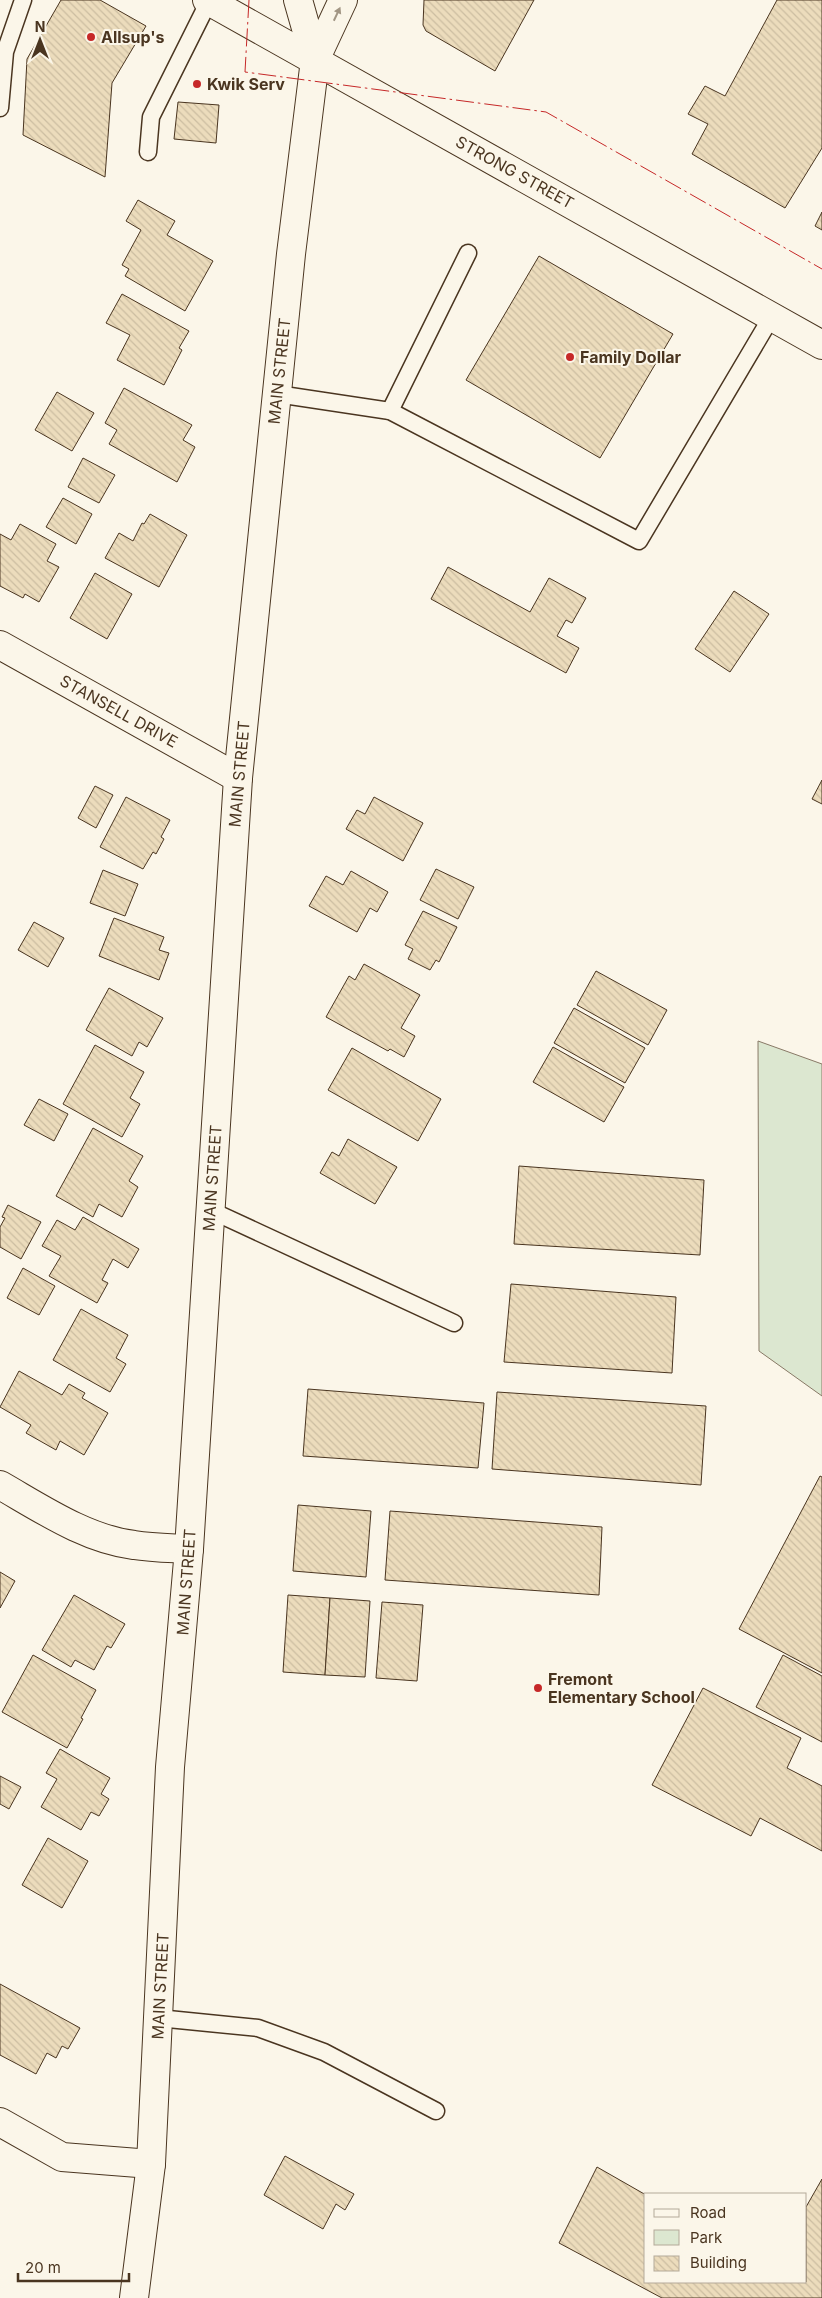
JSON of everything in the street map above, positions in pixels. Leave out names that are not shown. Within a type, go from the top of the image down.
[{"type":"main road","name":"STRONG STREET","points":[[208,0],[822,345]]},
{"type":"main road","name":"MAIN STREET","points":[[298,0],[315,60]]},
{"type":"main road","name":"MAIN STREET","points":[[134,2298],[151,2164],[170,1767],[189,1549],[238,778],[291,254],[315,60],[343,0]]},
{"type":"main road","name":"STANSELL DRIVE","points":[[0,645],[238,778]]},
{"type":"main road","points":[[0,1485],[63,1521],[101,1536],[133,1545],[189,1549]]},
{"type":"main road","points":[[0,2122],[62,2157],[151,2164]]},
{"type":"lane","points":[[0,108],[5,52],[23,0]]},
{"type":"lane","points":[[148,152],[151,116],[208,0]]},
{"type":"lane","points":[[390,411],[468,253]]},
{"type":"lane","points":[[277,394],[390,411],[640,541],[772,316]]},
{"type":"lane","points":[[210,1210],[454,1323]]},
{"type":"lane","points":[[158,2018],[258,2028],[324,2052],[436,2111]]},
{"type":"green space","points":[[758,1041],[822,1064],[822,1396],[759,1351]]},
{"type":"building","points":[[61,0],[100,0],[146,26],[112,83],[105,177],[23,135],[27,59]]},
{"type":"building","points":[[424,0],[534,0],[495,71],[426,31],[423,25]]},
{"type":"building","points":[[777,0],[822,0],[822,148],[785,208],[692,154],[708,124],[688,114],[705,86],[725,96]]},
{"type":"building","points":[[178,102],[219,105],[216,143],[174,139]]},
{"type":"building","points":[[138,200],[175,221],[167,235],[213,261],[185,311],[125,276],[129,269],[122,265],[141,230],[126,221]]},
{"type":"building","points":[[822,212],[822,230],[815,226]]},
{"type":"building","points":[[539,256],[673,334],[600,458],[466,380]]},
{"type":"building","points":[[122,294],[189,331],[179,348],[182,350],[164,385],[117,360],[130,335],[106,323]]},
{"type":"building","points":[[124,388],[192,425],[183,440],[195,447],[177,482],[109,444],[117,430],[105,423]]},
{"type":"building","points":[[57,392],[94,413],[72,451],[35,430]]},
{"type":"building","points":[[83,458],[115,475],[99,503],[68,487]]},
{"type":"building","points":[[63,498],[92,514],[76,544],[46,527]]},
{"type":"building","points":[[150,514],[187,535],[159,587],[105,558],[119,533],[133,541],[142,523],[144,524]]},
{"type":"building","points":[[20,524],[56,544],[47,561],[59,567],[39,602],[25,594],[23,598],[0,586],[0,534],[11,540]]},
{"type":"building","points":[[448,567],[530,612],[549,578],[586,598],[572,623],[566,620],[557,636],[579,648],[566,673],[431,599]]},
{"type":"building","points":[[95,573],[132,594],[107,639],[70,618]]},
{"type":"building","points":[[734,591],[769,614],[730,672],[695,649]]},
{"type":"building","points":[[822,780],[822,804],[812,799]]},
{"type":"building","points":[[95,786],[113,795],[96,828],[78,818]]},
{"type":"building","points":[[126,797],[170,820],[161,837],[164,839],[156,854],[153,852],[143,869],[100,847]]},
{"type":"building","points":[[374,797],[423,823],[403,861],[346,829],[357,810],[365,814]]},
{"type":"building","points":[[436,869],[474,887],[458,919],[420,900]]},
{"type":"building","points":[[103,870],[138,884],[125,916],[90,903]]},
{"type":"building","points":[[351,871],[388,892],[377,912],[370,908],[357,932],[309,906],[326,876],[343,885]]},
{"type":"building","points":[[423,911],[457,927],[439,962],[436,960],[430,970],[408,959],[413,949],[405,945]]},
{"type":"building","points":[[114,918],[164,937],[159,950],[169,953],[159,980],[99,956]]},
{"type":"building","points":[[34,922],[64,938],[48,967],[18,950]]},
{"type":"building","points":[[364,964],[420,995],[401,1028],[415,1036],[404,1057],[390,1049],[388,1051],[326,1017],[349,976],[355,980]]},
{"type":"building","points":[[596,971],[667,1010],[648,1045],[577,1005]]},
{"type":"building","points":[[109,988],[163,1018],[147,1047],[139,1042],[132,1056],[86,1030]]},
{"type":"building","points":[[574,1008],[645,1048],[625,1083],[554,1043]]},
{"type":"building","points":[[95,1045],[144,1072],[130,1098],[140,1104],[122,1137],[63,1104]]},
{"type":"building","points":[[553,1047],[624,1087],[604,1122],[533,1082]]},
{"type":"building","points":[[352,1048],[441,1099],[418,1141],[328,1090]]},
{"type":"building","points":[[39,1099],[68,1114],[54,1141],[24,1125]]},
{"type":"building","points":[[93,1128],[143,1156],[129,1181],[138,1187],[122,1217],[99,1204],[93,1217],[56,1196]]},
{"type":"building","points":[[348,1139],[397,1167],[375,1204],[320,1173],[332,1152],[339,1156]]},
{"type":"building","points":[[519,1166],[704,1180],[700,1255],[514,1244]]},
{"type":"building","points":[[8,1205],[41,1222],[21,1259],[0,1247],[0,1227],[5,1218],[2,1217]]},
{"type":"building","points":[[83,1217],[139,1249],[128,1268],[113,1259],[102,1280],[108,1283],[97,1303],[49,1276],[61,1256],[42,1246],[57,1220],[75,1230]]},
{"type":"building","points":[[23,1268],[55,1286],[39,1315],[7,1298]]},
{"type":"building","points":[[511,1284],[676,1297],[672,1373],[504,1362]]},
{"type":"building","points":[[81,1309],[128,1335],[116,1358],[126,1364],[110,1392],[53,1360]]},
{"type":"building","points":[[19,1371],[62,1395],[69,1384],[85,1393],[82,1398],[108,1413],[84,1455],[60,1441],[56,1450],[26,1433],[31,1425],[0,1407]]},
{"type":"building","points":[[308,1389],[484,1403],[478,1468],[303,1456]]},
{"type":"building","points":[[497,1392],[706,1406],[701,1485],[492,1469]]},
{"type":"building","points":[[820,1476],[822,1477],[822,1673],[739,1629]]},
{"type":"building","points":[[298,1505],[371,1511],[366,1577],[293,1571]]},
{"type":"building","points":[[390,1511],[602,1527],[599,1595],[385,1580]]},
{"type":"building","points":[[0,1572],[15,1581],[0,1608]]},
{"type":"building","points":[[74,1595],[125,1624],[111,1648],[107,1646],[94,1670],[75,1660],[71,1667],[42,1650]]},
{"type":"building","points":[[288,1595],[330,1598],[325,1675],[283,1672]]},
{"type":"building","points":[[330,1598],[370,1601],[365,1677],[325,1675]]},
{"type":"building","points":[[382,1602],[423,1605],[417,1681],[376,1678]]},
{"type":"building","points":[[33,1655],[96,1690],[67,1748],[2,1712]]},
{"type":"building","points":[[783,1655],[822,1676],[822,1742],[756,1707]]},
{"type":"building","points":[[703,1688],[801,1738],[787,1768],[822,1786],[822,1851],[760,1818],[751,1836],[652,1785]]},
{"type":"building","points":[[60,1749],[110,1778],[101,1794],[109,1799],[99,1816],[91,1812],[81,1830],[41,1807],[57,1779],[46,1773]]},
{"type":"building","points":[[0,1776],[21,1787],[9,1809],[0,1804]]},
{"type":"building","points":[[48,1838],[88,1861],[62,1908],[22,1885]]},
{"type":"building","points":[[0,1984],[80,2028],[68,2049],[62,2046],[56,2058],[47,2053],[36,2074],[0,2055]]},
{"type":"building","points":[[285,2156],[354,2194],[345,2210],[336,2204],[323,2229],[264,2195]]},
{"type":"building","points":[[597,2167],[644,2194],[644,2283],[807,2283],[807,2205],[822,2179],[822,2298],[662,2298],[559,2243]]},
{"type":"power","points":[[249,0],[245,72],[546,112],[822,269]]},
{"type":"place","name":"Allsup's","points":[[91,37]]},
{"type":"place","name":"Kwik Serv","points":[[197,84]]},
{"type":"place","name":"Family Dollar","points":[[570,357]]},
{"type":"place","name":"Fremont Elementary School","points":[[538,1688]]}]
